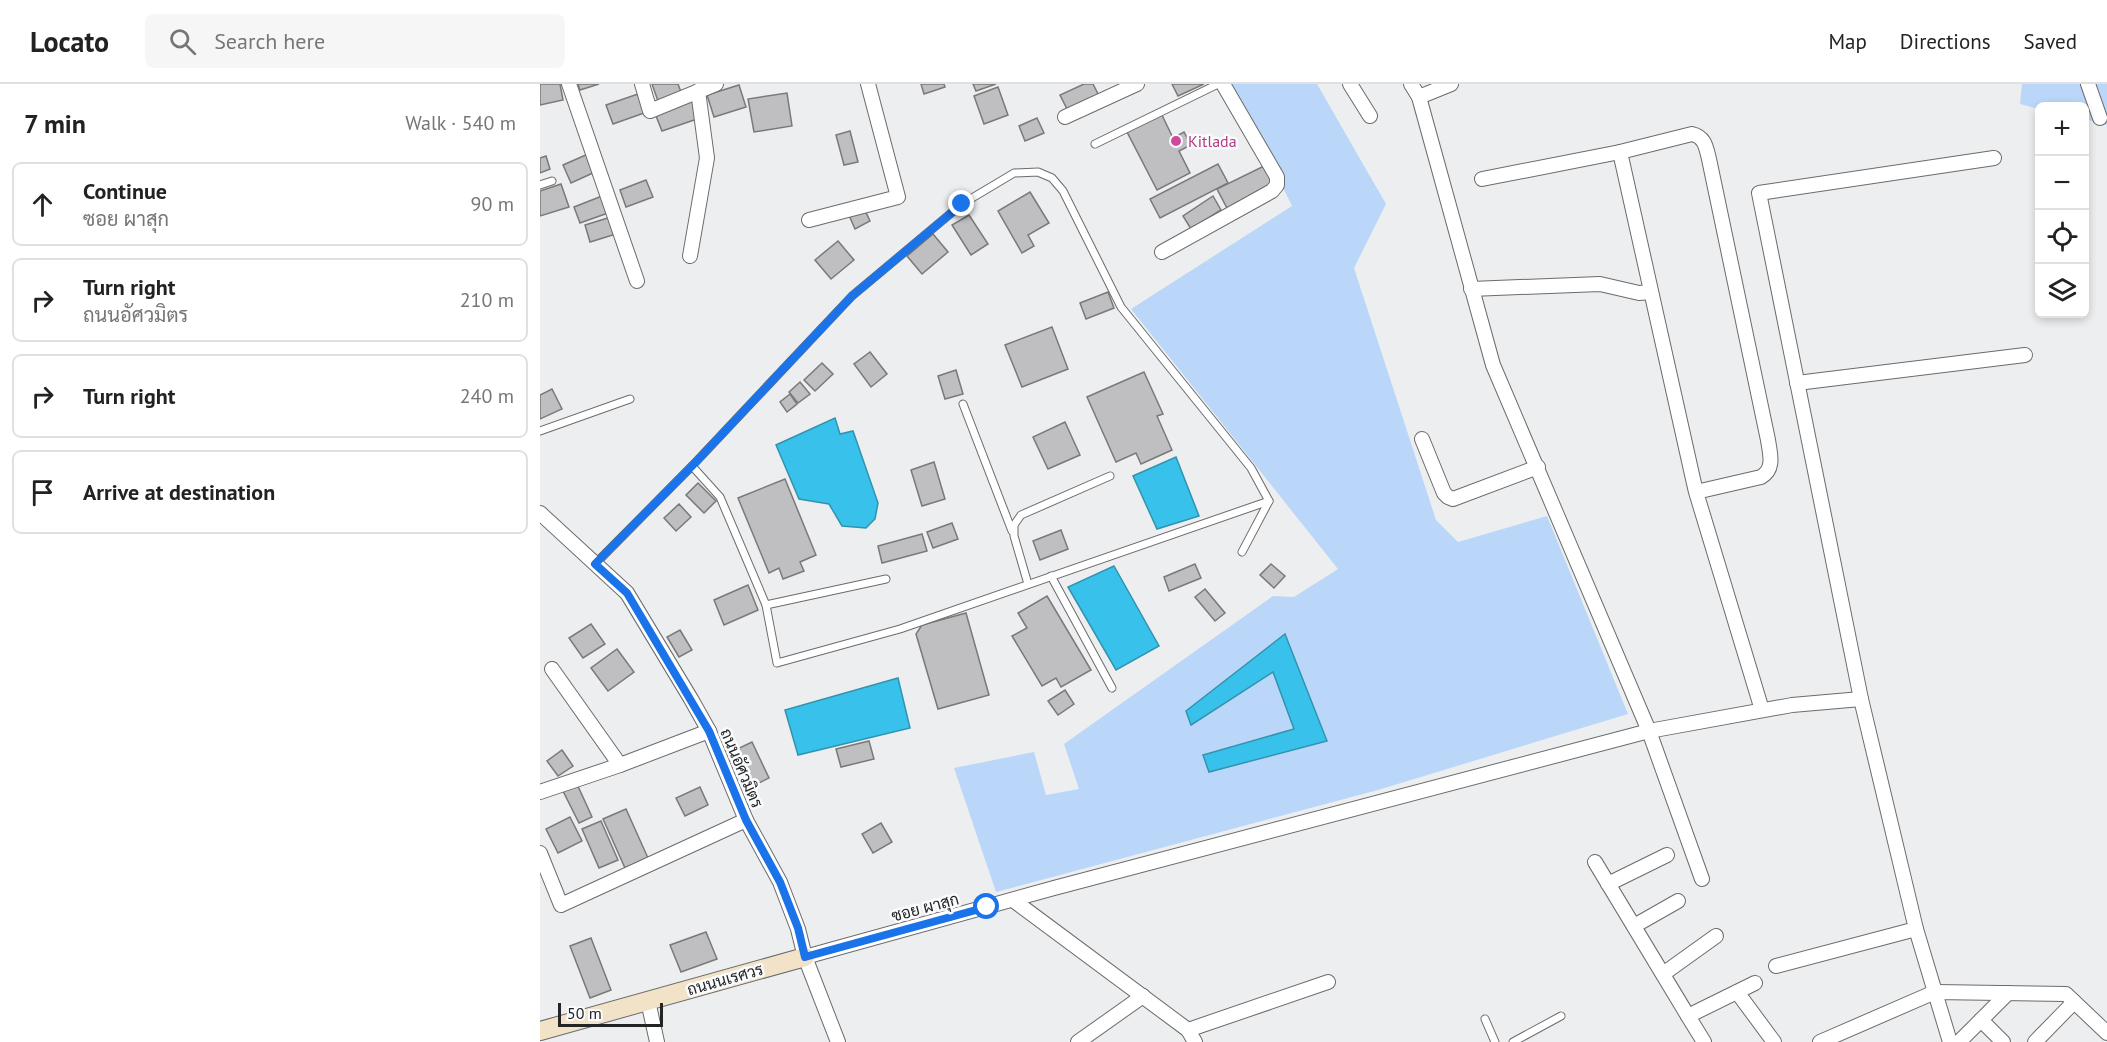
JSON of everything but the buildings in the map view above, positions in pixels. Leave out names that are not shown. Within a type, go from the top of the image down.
[{"type":"street","points":[[569,84],[637,281]]},
{"type":"street","points":[[642,84],[650,111],[716,84]]},
{"type":"street","points":[[809,220],[898,197],[868,84]]},
{"type":"street","points":[[1065,117],[1137,84]]},
{"type":"street","points":[[1162,252],[1272,191],[1277,185],[1277,177],[1223,84]]},
{"type":"street","points":[[1350,84],[1370,116]]},
{"type":"street","points":[[1411,84],[1419,97],[1493,365],[1649,731],[1702,879]]},
{"type":"street","points":[[1419,97],[1451,84]]},
{"type":"street","points":[[2088,84],[2100,118]]},
{"type":"street","points":[[690,256],[707,158],[698,91]]},
{"type":"street","points":[[1482,179],[1620,152],[1692,134],[1700,136],[1703,140],[1709,159],[1768,440],[1771,466],[1761,477],[1696,492]]},
{"type":"street","points":[[1620,152],[1696,492],[1762,710]]},
{"type":"street","points":[[1950,1042],[1916,929],[1862,699],[1759,192],[1994,158]]},
{"type":"street","points":[[1471,289],[1600,284],[1639,293],[1650,292]]},
{"type":"street","points":[[1797,383],[2025,355]]},
{"type":"street","points":[[1422,439],[1448,498],[1453,499],[1538,467]]},
{"type":"street","name":"ถนนอัศวมิตร","points":[[540,513],[627,593],[709,731],[746,820],[780,882],[798,928],[805,957],[838,1042]]},
{"type":"street","points":[[552,669],[620,765]]},
{"type":"street","name":"ซอย ผาสุก","points":[[805,957],[1054,888],[1649,731],[1792,705],[1862,699]]},
{"type":"street","points":[[540,792],[709,731]]},
{"type":"street","points":[[540,853],[561,905],[746,820]]},
{"type":"street","points":[[1608,884],[1667,855]]},
{"type":"street","points":[[1595,862],[1704,1042]]},
{"type":"street","points":[[1013,900],[1143,996],[1191,1036],[1328,982]]},
{"type":"street","points":[[1634,926],[1678,901]]},
{"type":"street","points":[[1776,966],[1916,929]]},
{"type":"street","points":[[1663,974],[1716,936]]},
{"type":"street","name":"ถนนนเรศวร","points":[[540,1031],[805,957]]},
{"type":"street","points":[[1688,1016],[1755,983]]},
{"type":"street","points":[[1737,992],[1774,1042]]},
{"type":"street","points":[[1820,1042],[1935,992],[2066,994],[2107,1033]]},
{"type":"street","points":[[1959,1042],[2008,993]]},
{"type":"street","points":[[1078,1042],[1143,996]]},
{"type":"street","points":[[648,1000],[657,1042]]},
{"type":"street","points":[[2035,1042],[2074,1002]]},
{"type":"street","points":[[1981,1020],[2003,1042]]},
{"type":"lane","points":[[1095,144],[1218,84]]},
{"type":"lane","points":[[595,564],[692,466],[852,296],[962,204],[1014,173],[1038,172],[1052,178],[1063,191],[1121,307],[1251,468],[1269,501]]},
{"type":"lane","points":[[540,185],[552,181]]},
{"type":"lane","points":[[540,431],[630,399]]},
{"type":"lane","points":[[963,404],[1014,536],[1028,584]]},
{"type":"lane","points":[[692,466],[720,497],[766,605],[777,663],[900,629],[1269,501]]},
{"type":"lane","points":[[1014,536],[1014,525],[1021,515],[1110,476]]},
{"type":"lane","points":[[1242,552],[1269,501]]},
{"type":"lane","points":[[1051,576],[1112,688]]},
{"type":"lane","points":[[766,605],[886,579]]},
{"type":"lane","points":[[1513,1042],[1561,1016]]},
{"type":"lane","points":[[1485,1019],[1495,1042]]},
{"type":"shaded area","points":[[1232,84],[1317,84],[1386,204],[1354,268],[1436,520],[1458,542],[1547,516],[1628,714],[1378,790],[996,892],[954,768],[1034,752],[1046,795],[1079,789],[1064,744],[1273,596],[1294,597],[1338,569],[1131,309],[1292,206]]},
{"type":"shaded area","points":[[2022,84],[2107,84],[2107,125],[2089,120],[2089,102],[2035,102],[2035,108],[2020,104]]},
{"type":"water","points":[[835,418],[840,434],[853,431],[878,503],[875,519],[866,528],[842,526],[829,504],[799,499],[776,445]]},
{"type":"water","points":[[1176,457],[1199,516],[1157,529],[1133,476]]},
{"type":"water","points":[[1114,566],[1159,646],[1116,670],[1068,587]]},
{"type":"water","points":[[1285,634],[1327,741],[1209,772],[1203,755],[1294,729],[1273,672],[1191,725],[1186,711]]},
{"type":"water","points":[[898,678],[910,728],[798,755],[785,710]]},
{"type":"place","name":"Kitlada","points":[[1176,141]]},
{"type":"route","points":[[962,204],[852,296],[692,466],[595,564],[627,593],[709,731],[746,820],[780,882],[798,928],[805,957],[987,907]]}]
